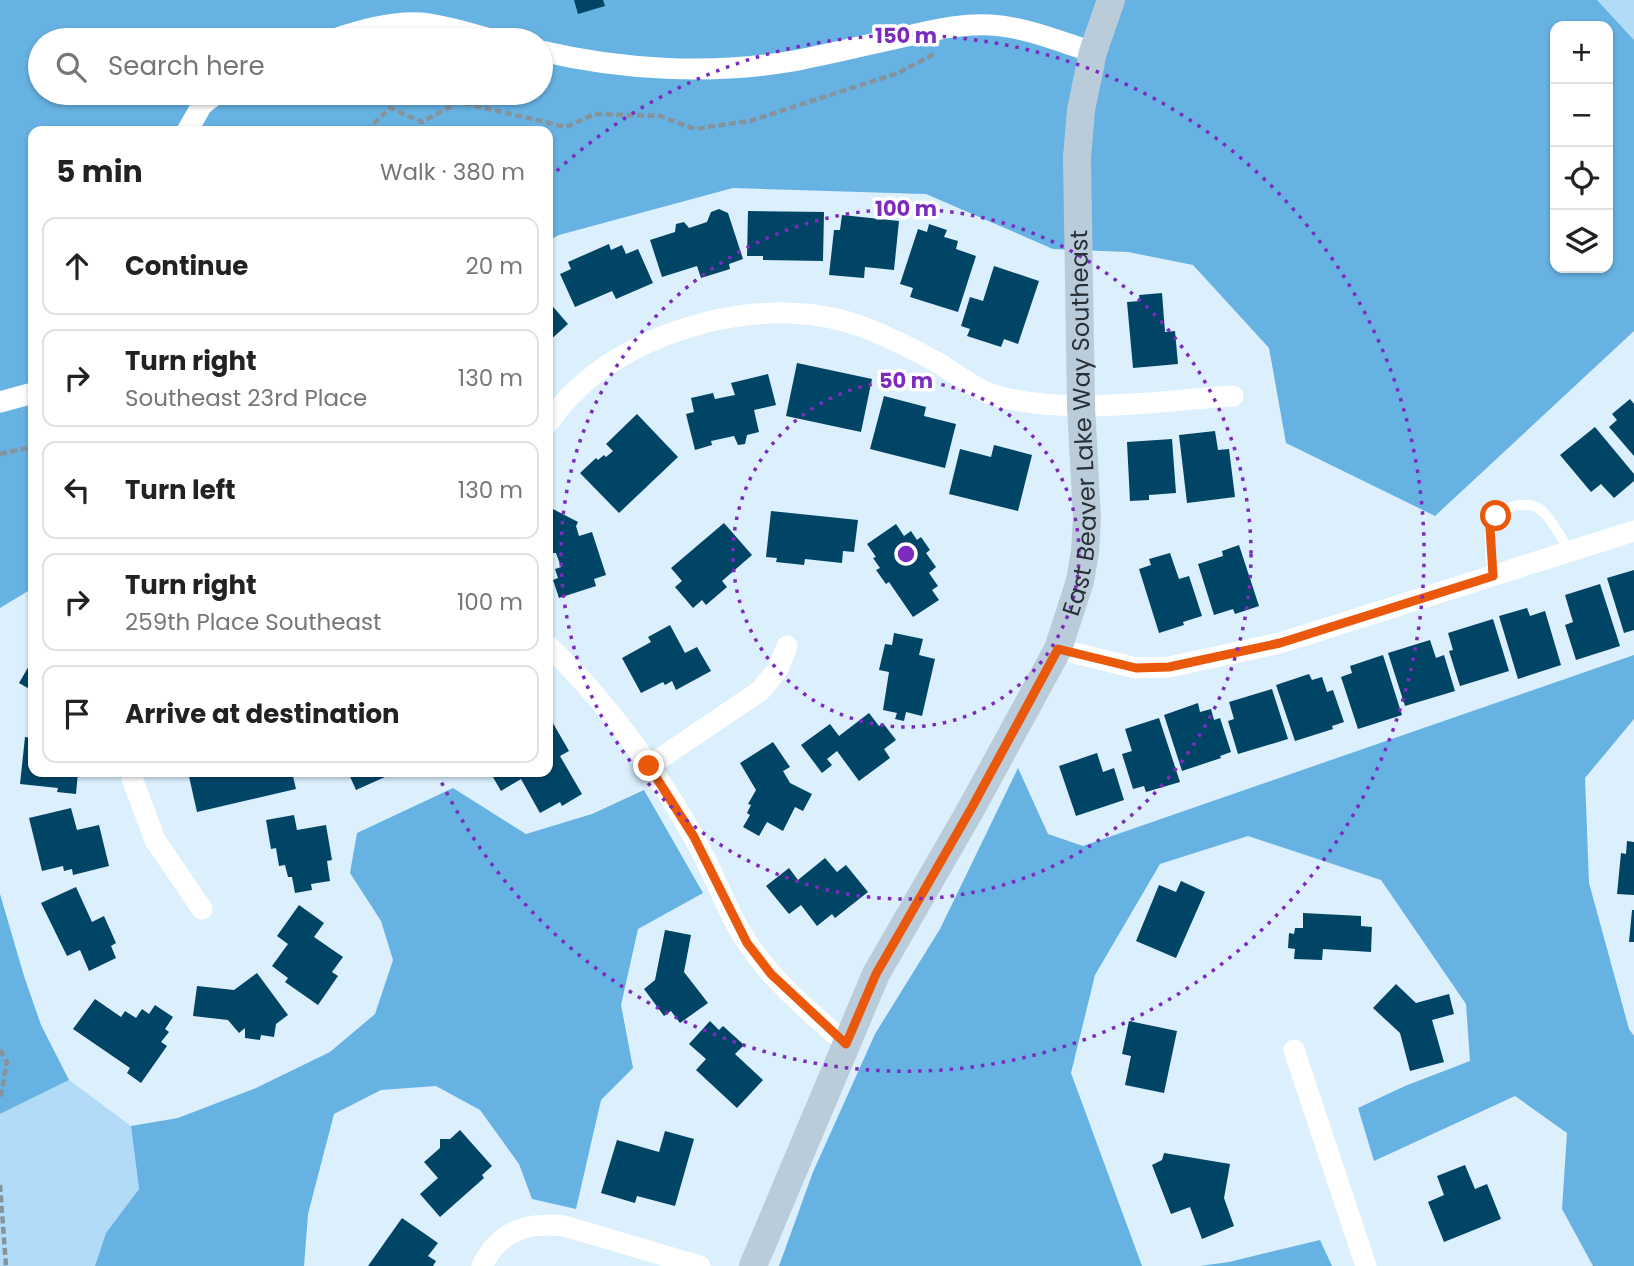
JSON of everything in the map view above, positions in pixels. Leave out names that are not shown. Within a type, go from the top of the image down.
[{"type":"street","name":"East Beaver Lake Way Southeast","points":[[753,1266],[876,974],[1058,649],[1080,581],[1087,517],[1081,406],[1077,157],[1081,110],[1093,52],[1111,0]]},
{"type":"street","points":[[374,28],[422,23],[443,28]]},
{"type":"street","points":[[553,54],[649,68],[724,68],[793,61],[939,29],[989,25],[1012,27],[1093,52]]},
{"type":"street","points":[[190,126],[202,105]]},
{"type":"street","points":[[553,417],[569,397],[602,370],[638,348],[677,330],[731,317],[781,312],[821,316],[860,326],[937,362],[982,391],[999,397],[1081,406],[1233,396]]},
{"type":"street","points":[[0,402],[28,394]]},
{"type":"street","points":[[1058,649],[1136,668],[1169,667],[1280,643],[1634,531]]},
{"type":"street","points":[[649,766],[760,691],[778,669],[787,646]]},
{"type":"street","points":[[553,651],[575,671],[649,766],[694,837],[747,943],[771,974],[846,1044]]},
{"type":"street","points":[[132,777],[155,840],[202,909]]},
{"type":"street","points":[[1294,1050],[1366,1266]]},
{"type":"street","points":[[482,1266],[501,1240],[519,1228],[542,1224],[564,1226],[700,1266]]},
{"type":"lane","points":[[1493,576],[1490,527],[1496,516],[1510,507],[1527,504],[1541,510],[1570,551]]},
{"type":"path","points":[[472,105],[566,127],[596,114],[660,116],[695,129],[750,121],[898,73],[939,52],[965,26]]},
{"type":"path","points":[[371,126],[390,108],[422,122],[453,105]]},
{"type":"path","points":[[0,454],[28,448]]},
{"type":"path","points":[[0,1050],[7,1062],[0,1100]]},
{"type":"path","points":[[0,1185],[6,1266]]},
{"type":"shaded area","points":[[0,0],[1597,0],[1634,40],[1634,331],[1435,516],[1286,443],[1269,348],[1193,265],[1128,252],[1053,249],[926,194],[733,188],[553,238],[553,126],[28,126],[28,591],[0,608]]},
{"type":"shaded area","points":[[1597,0],[1634,0],[1634,40]]},
{"type":"shaded area","points":[[1634,655],[1634,719],[1585,778],[1589,883],[1629,1029],[1634,1036],[1634,1266],[1593,1266],[1562,1209],[1567,1133],[1515,1096],[1374,1161],[1358,1108],[1470,1061],[1466,1004],[1381,880],[1248,836],[1160,864],[1095,975],[1071,1073],[1142,1266],[779,1266],[813,1172],[875,1034],[940,929],[1018,768],[1048,834],[1083,846]]},
{"type":"shaded area","points":[[453,788],[526,834],[592,814],[644,790],[703,893],[638,929],[621,1005],[633,1068],[601,1100],[576,1209],[532,1199],[519,1164],[480,1110],[436,1086],[381,1090],[334,1114],[308,1214],[304,1266],[95,1266],[106,1233],[139,1189],[131,1126],[178,1118],[256,1088],[330,1052],[375,1014],[393,960],[381,921],[350,873],[357,833]]},
{"type":"shaded area","points":[[0,894],[41,1025],[69,1080],[0,1114]]},
{"type":"shaded area","points":[[69,1080],[131,1126],[139,1189],[106,1233],[95,1266],[0,1266],[0,1114]]},
{"type":"shaded area","points":[[1320,1240],[1332,1266],[1200,1266],[1229,1262]]},
{"type":"building","points":[[574,0],[603,0],[605,6],[578,14]]},
{"type":"building","points":[[719,209],[728,213],[743,259],[729,264],[730,269],[701,278],[697,266],[662,277],[650,240],[675,232],[676,224],[684,222],[689,228],[707,222],[711,212]]},
{"type":"building","points":[[748,211],[824,212],[823,261],[763,260],[763,256],[747,256]]},
{"type":"building","points":[[842,215],[899,221],[894,270],[865,267],[864,278],[829,275],[834,230],[840,230]]},
{"type":"building","points":[[929,224],[947,230],[944,237],[958,241],[956,249],[976,256],[958,312],[910,297],[913,288],[900,284],[918,229],[927,232]]},
{"type":"building","points":[[609,244],[611,250],[622,245],[626,254],[638,249],[653,283],[616,299],[612,291],[575,307],[560,274],[571,269],[568,262]]},
{"type":"building","points":[[994,266],[1039,281],[1018,344],[1004,339],[1001,347],[967,336],[970,329],[961,326],[970,297],[983,301]]},
{"type":"building","points":[[1162,293],[1165,332],[1175,331],[1178,364],[1133,368],[1127,302],[1140,301],[1139,295]]},
{"type":"building","points":[[553,307],[568,324],[553,338]]},
{"type":"building","points":[[797,363],[872,379],[861,432],[786,416]]},
{"type":"building","points":[[768,374],[776,405],[754,410],[759,432],[747,435],[745,444],[738,445],[734,436],[711,441],[712,445],[695,450],[686,414],[694,412],[691,398],[713,393],[715,399],[735,395],[731,383]]},
{"type":"building","points":[[884,396],[926,407],[924,416],[956,424],[945,468],[870,449]]},
{"type":"building","points":[[1630,399],[1634,404],[1634,456],[1609,427],[1617,420],[1612,414]]},
{"type":"building","points":[[637,414],[678,457],[619,513],[580,473],[596,458],[598,460],[604,455],[606,457],[613,451],[606,444]]},
{"type":"building","points":[[1595,427],[1634,474],[1634,481],[1614,498],[1601,484],[1591,492],[1560,455]]},
{"type":"building","points":[[1215,431],[1218,450],[1229,449],[1235,497],[1187,503],[1179,435]]},
{"type":"building","points":[[1172,439],[1176,493],[1149,495],[1149,500],[1130,501],[1127,442]]},
{"type":"building","points":[[994,445],[1032,455],[1018,511],[949,494],[960,449],[991,457]]},
{"type":"building","points":[[553,509],[578,522],[576,526],[579,536],[592,532],[606,575],[594,579],[596,586],[559,598],[553,580],[558,578],[555,569],[561,567],[556,553],[553,553]]},
{"type":"building","points":[[771,511],[858,520],[854,552],[843,551],[842,563],[805,559],[804,565],[776,562],[777,558],[766,557]]},
{"type":"building","points":[[724,523],[752,555],[722,581],[727,587],[706,605],[702,600],[693,608],[675,587],[682,581],[671,568]]},
{"type":"building","points":[[896,524],[904,536],[911,531],[917,540],[921,537],[930,550],[926,553],[936,567],[929,573],[938,586],[932,590],[939,600],[913,617],[889,582],[886,584],[876,570],[880,568],[867,544]]},
{"type":"building","points":[[1239,545],[1259,606],[1235,614],[1233,609],[1214,615],[1198,564],[1223,556],[1222,551]]},
{"type":"building","points":[[1170,553],[1179,579],[1189,576],[1202,616],[1159,633],[1139,569],[1151,565],[1149,559]]},
{"type":"building","points":[[1634,570],[1634,630],[1624,633],[1607,578]]},
{"type":"building","points":[[1600,584],[1620,646],[1576,660],[1565,625],[1573,622],[1565,595]]},
{"type":"building","points":[[1527,608],[1530,616],[1545,611],[1561,665],[1518,679],[1499,616]]},
{"type":"building","points":[[1493,619],[1509,671],[1460,686],[1449,651],[1453,650],[1448,633]]},
{"type":"building","points":[[670,625],[685,653],[697,647],[711,671],[676,690],[672,681],[665,685],[663,682],[641,693],[622,658],[651,642],[648,637]]},
{"type":"building","points":[[894,633],[923,639],[919,655],[935,659],[922,716],[906,712],[904,721],[895,719],[897,713],[883,710],[889,672],[879,670],[885,644],[892,645]]},
{"type":"building","points":[[1430,640],[1436,658],[1444,655],[1455,691],[1405,706],[1388,653]]},
{"type":"building","points":[[1383,655],[1402,715],[1358,729],[1341,677],[1352,673],[1350,666]]},
{"type":"building","points":[[28,668],[28,688],[19,683]]},
{"type":"building","points":[[1309,674],[1312,680],[1322,677],[1327,692],[1333,690],[1344,722],[1332,726],[1333,729],[1295,741],[1276,685]]},
{"type":"building","points":[[1272,689],[1288,739],[1238,754],[1228,721],[1234,719],[1229,702]]},
{"type":"building","points":[[1198,703],[1200,712],[1211,709],[1214,720],[1220,718],[1231,752],[1182,771],[1164,715]]},
{"type":"building","points":[[869,713],[879,726],[883,723],[896,740],[884,749],[890,758],[859,781],[837,751],[827,759],[832,765],[822,773],[801,745],[830,724],[839,736]]},
{"type":"building","points":[[1159,718],[1180,782],[1146,792],[1144,786],[1133,789],[1122,754],[1132,751],[1125,729]]},
{"type":"building","points":[[553,723],[569,751],[560,756],[582,794],[562,806],[560,802],[540,813],[521,779],[501,791],[493,777],[553,777]]},
{"type":"building","points":[[25,737],[28,737],[28,777],[78,777],[76,794],[57,792],[58,788],[20,784]]},
{"type":"building","points":[[773,742],[790,767],[783,771],[790,783],[812,794],[803,811],[795,807],[783,831],[767,822],[759,836],[743,827],[750,815],[747,813],[751,805],[748,804],[756,790],[740,763]]},
{"type":"building","points":[[1097,753],[1103,772],[1114,768],[1124,800],[1076,816],[1059,766]]},
{"type":"building","points":[[189,777],[293,777],[296,789],[197,812]]},
{"type":"building","points":[[350,777],[385,777],[356,790]]},
{"type":"building","points":[[71,808],[77,830],[99,825],[109,866],[73,875],[72,869],[64,871],[63,866],[42,871],[29,818]]},
{"type":"building","points":[[294,815],[297,830],[326,825],[332,860],[327,861],[330,881],[311,884],[312,890],[295,893],[292,877],[288,877],[285,865],[279,866],[276,848],[271,849],[266,820]]},
{"type":"building","points":[[1627,841],[1634,842],[1634,895],[1617,894],[1621,853],[1626,854]]},
{"type":"building","points":[[825,858],[837,872],[846,865],[868,892],[835,918],[832,914],[817,926],[801,905],[789,914],[766,886],[789,868],[798,880]]},
{"type":"building","points":[[1181,881],[1205,892],[1176,958],[1136,941],[1159,885],[1176,892]]},
{"type":"building","points":[[76,887],[92,922],[104,916],[116,943],[111,946],[116,958],[89,971],[80,950],[67,956],[41,903]]},
{"type":"building","points":[[299,905],[324,923],[314,937],[343,957],[332,972],[338,976],[318,1005],[285,982],[288,978],[272,966],[288,944],[277,936]]},
{"type":"building","points":[[1632,910],[1634,942],[1629,942]]},
{"type":"building","points":[[1303,913],[1361,916],[1361,926],[1372,927],[1371,952],[1323,949],[1322,960],[1294,959],[1295,949],[1288,948],[1289,933],[1294,934],[1295,928],[1303,928]]},
{"type":"building","points":[[665,930],[691,935],[684,972],[708,1003],[680,1023],[671,1011],[664,1016],[644,989],[655,980]]},
{"type":"building","points":[[257,973],[288,1015],[276,1024],[274,1037],[261,1035],[260,1040],[245,1038],[245,1028],[239,1033],[228,1020],[193,1016],[197,986],[234,990]]},
{"type":"building","points":[[1396,984],[1416,1003],[1449,994],[1454,1014],[1432,1020],[1444,1062],[1410,1071],[1400,1033],[1373,1008]]},
{"type":"building","points":[[95,999],[121,1017],[125,1011],[136,1018],[142,1009],[149,1014],[155,1005],[173,1017],[165,1029],[169,1032],[161,1042],[167,1046],[141,1083],[127,1073],[130,1068],[73,1029]]},
{"type":"building","points":[[710,1021],[719,1030],[723,1026],[744,1045],[735,1054],[763,1080],[737,1108],[696,1070],[706,1059],[689,1044]]},
{"type":"building","points":[[1129,1021],[1177,1031],[1164,1093],[1125,1085],[1131,1056],[1122,1054]]},
{"type":"building","points":[[460,1130],[492,1166],[482,1175],[484,1178],[440,1217],[420,1194],[438,1178],[424,1162],[440,1148],[440,1139],[450,1139]]},
{"type":"building","points":[[665,1131],[694,1139],[675,1206],[637,1196],[635,1203],[601,1193],[617,1140],[659,1152]]},
{"type":"building","points":[[1164,1153],[1230,1164],[1224,1198],[1234,1226],[1202,1239],[1190,1207],[1171,1214],[1152,1165],[1162,1160]]},
{"type":"building","points":[[1465,1165],[1475,1189],[1487,1184],[1501,1219],[1444,1242],[1428,1202],[1444,1195],[1437,1176]]},
{"type":"building","points":[[402,1218],[438,1243],[428,1256],[436,1261],[433,1266],[368,1266]]},
{"type":"route","points":[[649,766],[694,837],[747,943],[771,974],[846,1044],[876,974],[971,809],[1058,649],[1136,668],[1169,667],[1280,643],[1493,576],[1490,527],[1496,516]]}]
